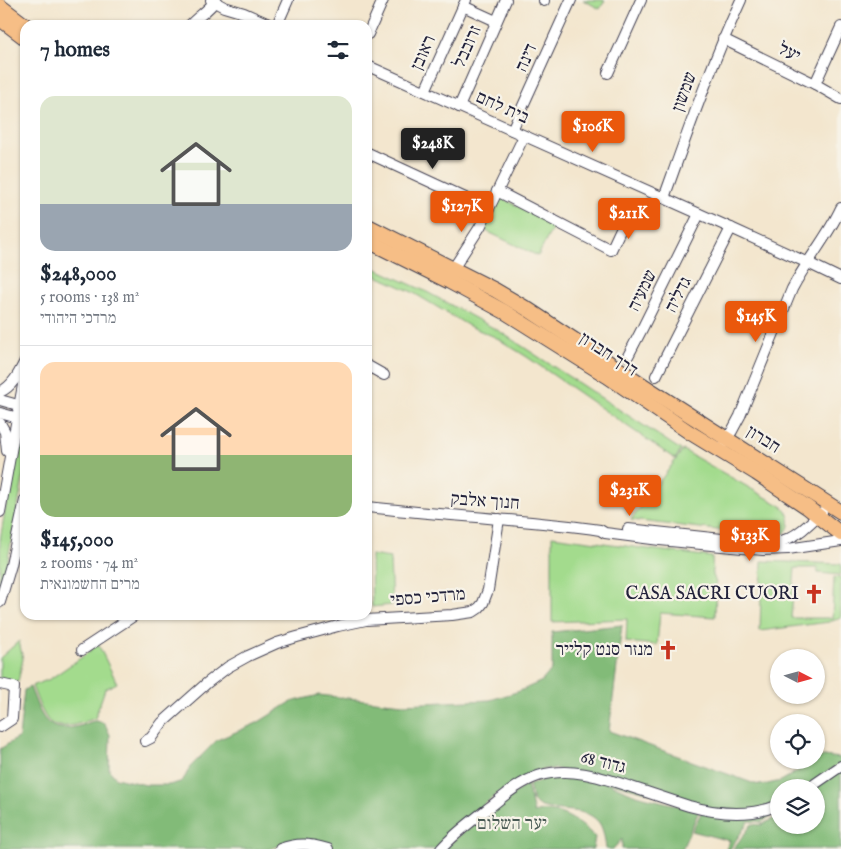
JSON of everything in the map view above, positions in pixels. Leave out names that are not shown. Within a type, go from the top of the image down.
[{"type":"highway","points":[[0,6],[20,21]]},
{"type":"highway","points":[[0,19],[20,34]]},
{"type":"highway","name":"דרך חברון","points":[[372,228],[452,275],[505,312],[756,473],[818,516]]},
{"type":"highway","name":"דרך חברון","points":[[372,243],[494,290],[529,310],[727,439]]},
{"type":"highway","name":"חברון","points":[[727,439],[838,510]]},
{"type":"highway","points":[[818,516],[841,534]]},
{"type":"street","points":[[228,0],[244,13]]},
{"type":"street","points":[[279,20],[288,0]]},
{"type":"street","points":[[372,25],[383,0]]},
{"type":"street","name":"זרובבל","points":[[459,107],[506,0]]},
{"type":"street","name":"דינה","points":[[512,130],[571,0]]},
{"type":"street","points":[[608,72],[641,0]]},
{"type":"street","name":"שמשון","points":[[664,198],[706,81],[741,0]]},
{"type":"street","points":[[195,20],[214,1],[259,20]]},
{"type":"street","points":[[464,3],[496,21]]},
{"type":"street","name":"ראובן","points":[[425,91],[464,3]]},
{"type":"street","points":[[815,84],[841,27]]},
{"type":"street","name":"יעל","points":[[723,40],[815,84],[841,99]]},
{"type":"street","name":"בית לחם","points":[[372,68],[841,279]]},
{"type":"street","points":[[452,275],[489,209],[524,136]]},
{"type":"street","points":[[372,155],[489,209]]},
{"type":"street","points":[[497,192],[611,250],[625,220]]},
{"type":"street","points":[[719,451],[740,416],[799,275],[834,224],[841,208]]},
{"type":"street","name":"שמעיה","points":[[628,356],[699,214]]},
{"type":"street","name":"גדליה","points":[[656,376],[731,228]]},
{"type":"street","points":[[372,368],[384,375]]},
{"type":"street","points":[[0,392],[9,386],[20,370]]},
{"type":"street","points":[[0,400],[20,405]]},
{"type":"street","points":[[0,413],[20,419]]},
{"type":"street","points":[[0,423],[7,444],[7,471]]},
{"type":"street","points":[[0,512],[7,471],[20,423]]},
{"type":"street","name":"חנוך אלבק","points":[[372,507],[449,516],[539,522],[660,540],[763,550],[788,549],[841,541]]},
{"type":"street","name":"חנוך אלבק","points":[[600,530],[609,527],[770,543],[796,535],[827,509],[838,510]]},
{"type":"street","name":"מרדכי כספי","points":[[372,617],[452,615],[473,612],[479,608],[484,603],[488,590],[499,519]]},
{"type":"street","points":[[0,602],[11,565],[20,523]]},
{"type":"street","points":[[82,650],[127,620]]},
{"type":"street","name":"מרדכי כספי","points":[[145,741],[151,738],[162,723],[228,667],[276,643],[356,620]]},
{"type":"street","points":[[0,684],[14,687],[12,719],[0,727]]},
{"type":"street","points":[[823,779],[841,766]]},
{"type":"street","name":"גדוד 68","points":[[441,849],[459,832],[512,790],[536,777],[558,772],[589,774],[682,804],[712,811],[752,813],[770,808]]},
{"type":"street","points":[[280,849],[295,844],[306,844],[328,849]]},
{"type":"green space","points":[[583,0],[605,0],[600,9]]},
{"type":"green space","points":[[500,197],[554,225],[538,256],[482,229]]},
{"type":"green space","points":[[372,267],[425,291],[499,331],[681,450],[675,459],[527,357],[495,337],[469,326],[412,292],[372,274]]},
{"type":"green space","points":[[20,423],[20,494],[7,564],[0,588],[0,540]]},
{"type":"green space","points":[[683,450],[783,507],[789,521],[786,531],[780,536],[770,536],[631,520]]},
{"type":"green space","points":[[552,536],[712,557],[713,575],[716,583],[715,617],[660,613],[657,645],[626,642],[627,619],[552,622]]},
{"type":"green space","points":[[372,555],[390,558],[392,605],[372,607]]},
{"type":"green space","points":[[762,561],[841,564],[841,575],[818,573],[817,568],[795,568],[791,618],[832,618],[834,577],[841,578],[841,618],[829,622],[760,631]]},
{"type":"green space","points":[[622,625],[609,731],[755,784],[770,783],[770,816],[762,822],[749,821],[730,849],[726,849],[730,841],[692,831],[704,807],[558,769],[545,769],[497,794],[458,826],[436,849],[335,849],[289,843],[269,849],[0,849],[0,749],[19,737],[24,690],[30,687],[42,715],[53,726],[70,728],[94,721],[105,724],[110,735],[109,770],[116,778],[146,785],[169,785],[180,782],[190,767],[217,740],[257,723],[291,702],[319,695],[403,704],[490,700],[520,691],[542,681],[552,669],[552,632]]},
{"type":"green space","points":[[19,641],[23,659],[18,682],[0,679],[0,658]]},
{"type":"green space","points":[[98,644],[117,683],[105,689],[95,718],[70,726],[51,723],[42,711],[32,686],[50,679]]},
{"type":"green space","points":[[825,756],[841,758],[841,763],[817,779],[784,779],[801,769],[825,769]]},
{"type":"green space","points":[[841,770],[841,849],[733,849],[752,824],[761,825],[770,820],[770,834],[825,834],[825,782]]},
{"type":"green space","points":[[558,774],[605,782],[636,795],[699,811],[682,849],[622,849],[622,839],[613,849],[606,849],[602,828],[595,818],[587,814],[546,808],[538,805],[533,800],[529,785]]},
{"type":"green space","name":"יער השלום","points":[[527,784],[534,813],[543,811],[560,813],[573,819],[595,837],[593,849],[444,849],[462,833]]},
{"type":"place","name":"CASA SACRI CUORI","points":[[814,594]]},
{"type":"place","name":"מנזר סנט קלייר","points":[[668,650]]}]
